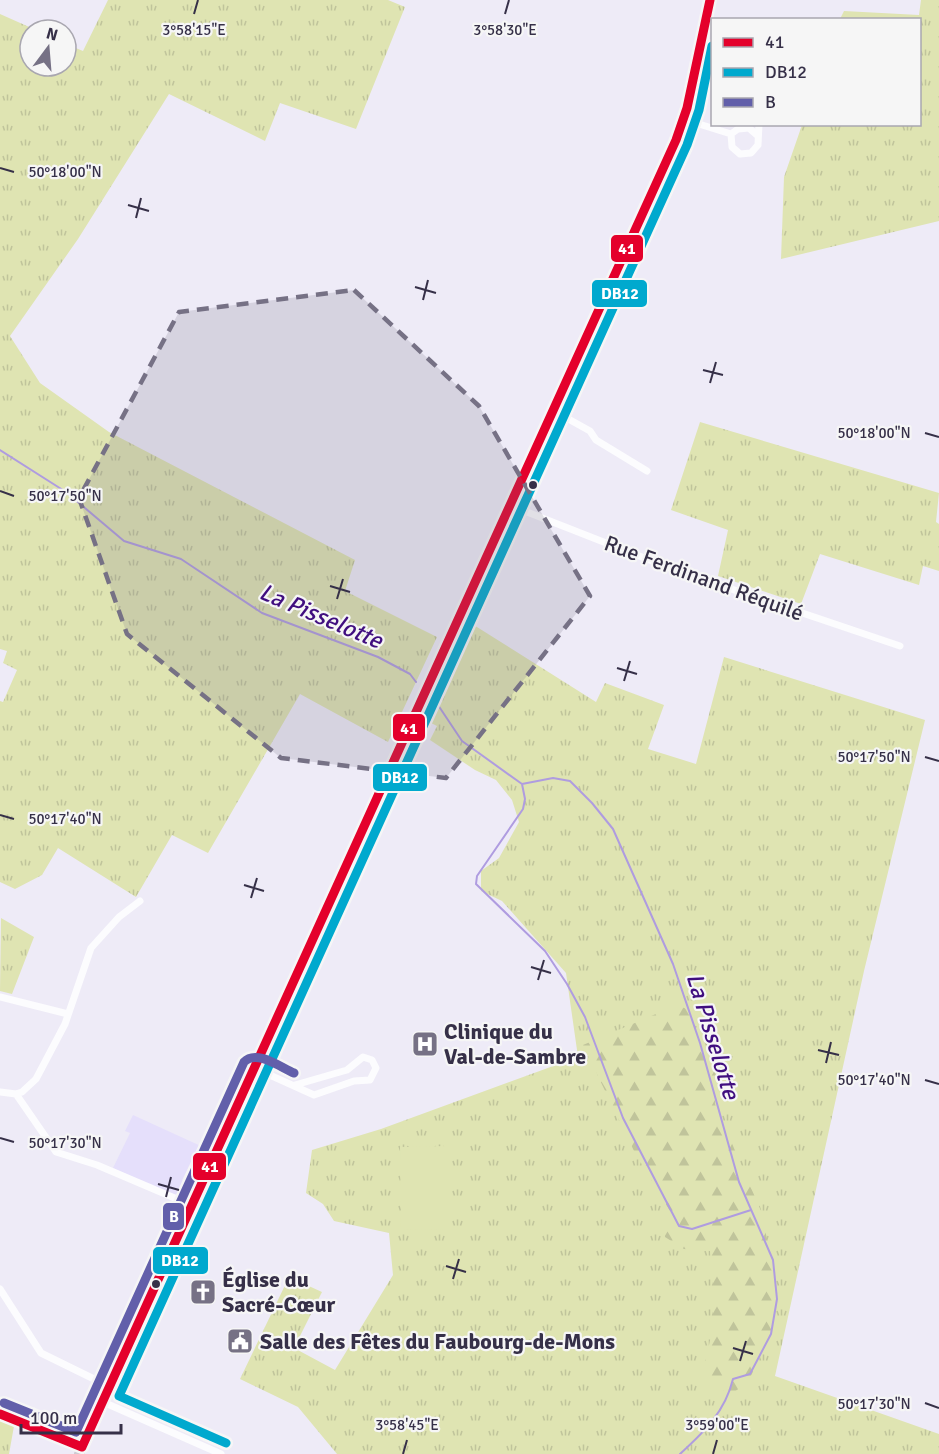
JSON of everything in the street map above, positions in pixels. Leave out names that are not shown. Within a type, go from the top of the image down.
[{"type":"main road","points":[[80,1451],[676,140],[683,119],[710,0]]},
{"type":"street","points":[[683,119],[731,134]]},
{"type":"street","points":[[731,134],[732,147],[740,154],[751,153],[758,145],[759,126]]},
{"type":"street","points":[[731,134],[738,129],[749,128],[757,135]]},
{"type":"street","points":[[554,411],[590,431],[596,440],[647,471]]},
{"type":"street","name":"Rue Ferdinand Réquilé","points":[[509,505],[675,570],[900,646]]},
{"type":"street","points":[[0,1092],[16,1094],[22,1092],[36,1079],[68,1014],[91,948],[119,917],[140,901]]},
{"type":"street","points":[[0,997],[68,1014]]},
{"type":"street","points":[[261,1051],[263,1062],[270,1073]]},
{"type":"street","points":[[254,1068],[270,1073],[314,1095],[373,1077],[375,1064],[363,1058],[353,1067],[295,1085]]},
{"type":"street","points":[[353,1067],[354,1075],[361,1081]]},
{"type":"street","points":[[16,1094],[56,1152],[97,1165],[191,1205]]},
{"type":"street","points":[[0,1289],[41,1353],[96,1380]]},
{"type":"street","points":[[102,1402],[221,1454]]},
{"type":"street","points":[[0,1414],[80,1451]]},
{"type":"highlighted area","points":[[354,290],[479,406],[590,596],[446,778],[281,758],[127,634],[79,498],[179,312]]},
{"type":"shaded area","points":[[133,1115],[203,1147],[194,1166],[189,1166],[182,1180],[186,1183],[179,1195],[170,1194],[113,1168],[130,1133],[125,1131]]},
{"type":"green space","points":[[108,0],[388,0],[405,7],[356,129],[280,103],[265,141],[169,94],[78,239],[10,336],[40,383],[109,432],[355,560],[345,591],[437,637],[388,742],[300,694],[208,853],[172,835],[136,897],[58,848],[42,875],[15,889],[0,882],[0,701],[3,702],[17,670],[3,663],[7,651],[0,649],[0,14],[18,22],[18,78],[78,78],[78,49],[83,51]]},
{"type":"green space","points":[[921,0],[939,0],[939,221],[781,259],[784,177],[802,126],[921,126],[921,18],[840,18],[844,11],[919,15]]},
{"type":"green space","points":[[700,422],[939,493],[936,522],[939,524],[939,571],[923,566],[919,585],[820,554],[801,604],[718,576],[728,530],[671,510]]},
{"type":"green space","points":[[469,622],[596,702],[605,683],[664,705],[648,749],[696,764],[724,657],[925,720],[864,971],[775,1376],[939,1434],[939,1454],[337,1454],[298,1407],[240,1379],[289,1277],[322,1292],[294,1348],[335,1370],[393,1275],[389,1233],[334,1221],[323,1204],[306,1193],[312,1150],[381,1129],[578,1057],[566,973],[502,901],[481,891],[481,871],[499,858],[519,822],[512,800],[496,780],[475,770],[430,740],[437,726],[425,720]]},
{"type":"green space","points":[[1,918],[34,937],[12,994],[0,991]]},
{"type":"green space","points":[[677,1005],[689,1010],[700,1043],[716,1075],[715,1104],[761,1211],[776,1281],[772,1332],[748,1382],[730,1395],[700,1375],[712,1329],[713,1283],[710,1251],[684,1249],[665,1237],[664,1225],[673,1216],[635,1153],[583,1045]]},
{"type":"green space","points":[[446,1146],[446,1229],[401,1230],[400,1147]]},
{"type":"green space","points":[[0,1420],[14,1426],[9,1454],[0,1454]]},
{"type":"waterway","name":"La Pisselotte","points":[[0,450],[66,492],[124,541],[181,559],[262,613],[378,657],[410,674],[416,682]]},
{"type":"waterway","name":"La Pisselotte","points":[[436,702],[462,741],[522,784],[553,778],[570,781],[613,829],[673,964],[700,1043],[739,1182],[773,1260],[777,1299],[771,1334],[750,1374],[733,1379],[725,1402],[713,1421],[680,1454]]},
{"type":"waterway","points":[[522,784],[525,799],[523,809],[477,876],[476,884],[545,951],[567,984],[585,1017],[623,1118],[679,1226],[692,1229],[751,1210]]},
{"type":"transit line","name":"41","points":[[82,1447],[676,140],[687,108],[710,0]]},
{"type":"transit line","name":"DB12","points":[[226,1443],[119,1396],[687,145],[699,110],[711,51]]},
{"type":"transit line","name":"B","points":[[4,1403],[76,1432],[244,1062],[249,1058],[261,1058],[294,1073]]},
{"type":"transit line","name":"41","points":[[0,1414],[82,1447]]},
{"type":"place","name":"Clinique du Val-de-Sambre","points":[[425,1044]]},
{"type":"place","name":"Église du Sacré-Cœur","points":[[203,1292]]},
{"type":"place","name":"Salle des Fêtes du Faubourg-de-Mons","points":[[240,1341]]}]
